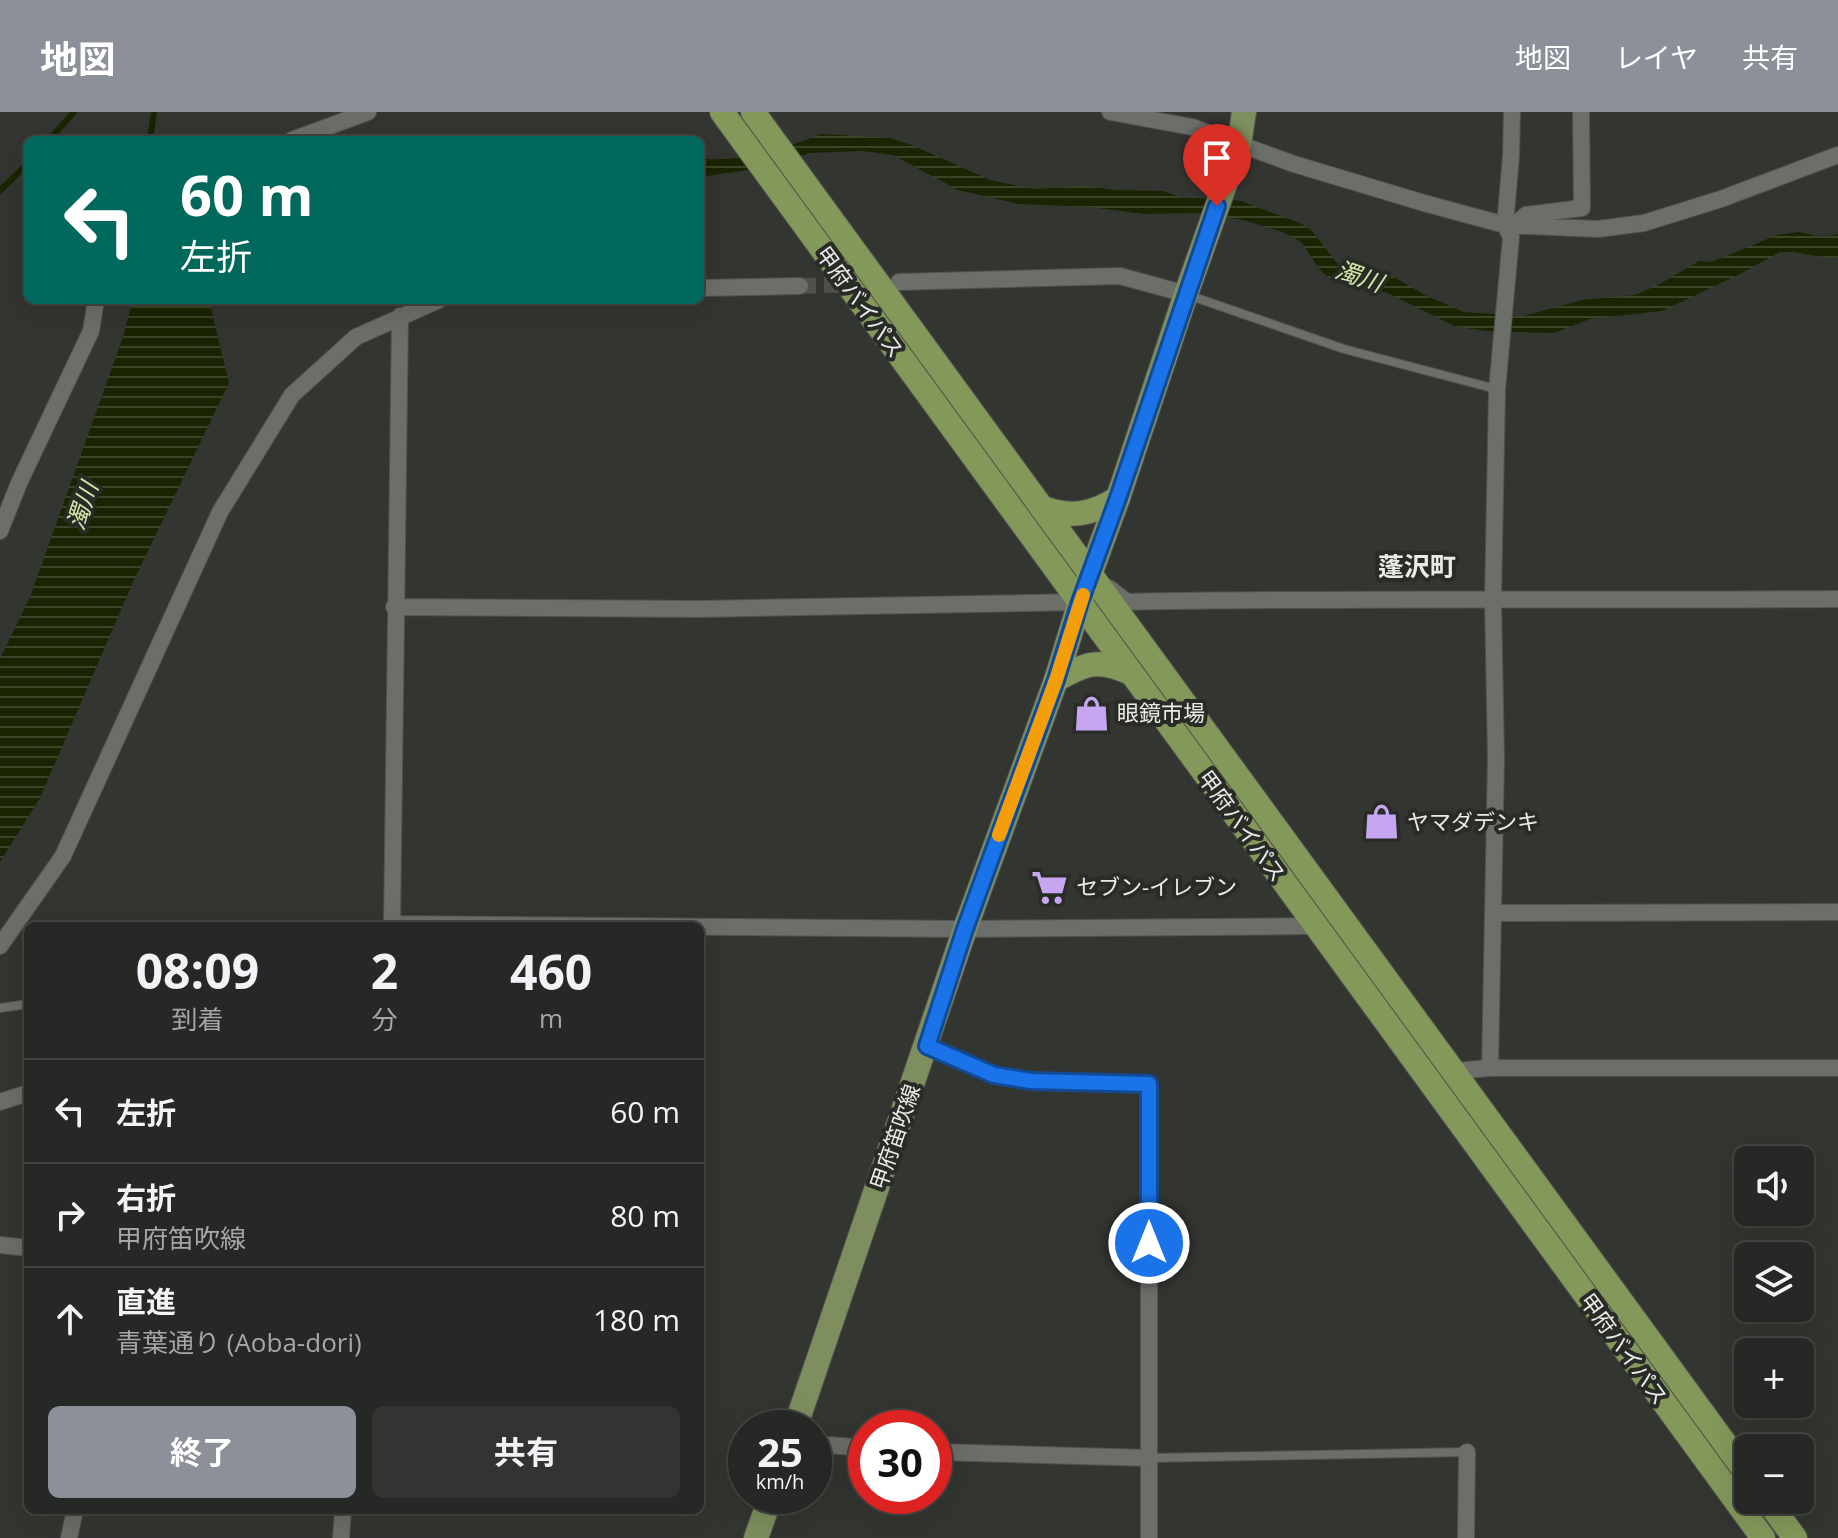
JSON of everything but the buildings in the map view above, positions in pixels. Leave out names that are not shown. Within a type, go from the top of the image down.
[{"type":"highway","name":"甲府バイパス","points":[[722,112],[1763,1538]]},
{"type":"highway","name":"甲府バイパス","points":[[753,112],[1734,1456]]},
{"type":"highway","points":[[1041,507],[1055,513],[1081,514],[1101,509],[1118,498]]},
{"type":"highway","points":[[1056,680],[1073,670],[1107,662],[1128,672]]},
{"type":"highway","points":[[1777,1514],[1795,1538]]},
{"type":"main road","name":"甲府笛吹線","points":[[801,1410],[965,929],[1056,680],[1080,602],[1237,148],[1244,112]]},
{"type":"main road","points":[[756,1538],[765,1514]]},
{"type":"street","points":[[303,136],[368,112]]},
{"type":"street","points":[[1110,112],[1192,127],[1237,148],[1510,229],[1598,229],[1644,223],[1721,199],[1838,155]]},
{"type":"street","points":[[1490,1068],[1496,759],[1493,600],[1499,383],[1510,229],[1512,112]]},
{"type":"street","points":[[1510,229],[1526,215],[1582,208],[1581,112]]},
{"type":"street","points":[[899,282],[1120,276],[1187,290]]},
{"type":"street","points":[[704,288],[800,286]]},
{"type":"street","points":[[0,531],[19,483],[91,331],[95,304]]},
{"type":"street","points":[[0,946],[63,856],[220,512],[292,395],[356,337],[429,304]]},
{"type":"street","points":[[392,922],[400,316]]},
{"type":"street","points":[[1091,574],[1127,602],[1331,598],[1838,599]]},
{"type":"street","points":[[394,607],[701,609],[1080,602]]},
{"type":"street","points":[[1493,913],[1838,912]]},
{"type":"street","points":[[704,927],[1316,926]]},
{"type":"street","points":[[927,1046],[994,1075],[1031,1081],[1149,1084],[1149,1538]]},
{"type":"street","points":[[1457,1076],[1490,1068],[1838,1068]]},
{"type":"street","points":[[0,1102],[24,1094]]},
{"type":"street","points":[[0,1245],[24,1248]]},
{"type":"street","points":[[1466,1538],[1467,1452]]},
{"type":"street","points":[[952,1453],[1149,1458]]},
{"type":"street","points":[[69,1538],[74,1514]]},
{"type":"street","points":[[341,1538],[343,1514]]},
{"type":"lane","points":[[1187,290],[1344,349],[1499,383]]},
{"type":"lane","points":[[0,1008],[24,1005]]},
{"type":"lane","points":[[1149,1458],[1467,1452]]},
{"type":"water","name":"濁川","points":[[821,134],[890,138],[990,180],[1033,189],[1086,186],[1163,191],[1183,198],[1215,197],[1241,201],[1302,224],[1312,231],[1337,263],[1368,273],[1392,276],[1464,312],[1523,316],[1582,300],[1635,295],[1699,261],[1712,262],[1777,235],[1799,232],[1823,237],[1838,234],[1838,257],[1780,252],[1662,311],[1590,319],[1554,333],[1485,331],[1454,326],[1388,293],[1333,281],[1320,270],[1302,243],[1285,233],[1243,220],[1196,213],[1144,214],[1090,207],[1019,204],[958,190],[893,155],[862,151],[810,153],[748,170],[704,176],[704,158],[729,159],[778,149]]},
{"type":"water","name":"濁川","points":[[132,304],[210,304],[229,383],[133,582],[40,798],[0,862],[0,659],[30,597],[122,340]]},
{"type":"waterway","points":[[53,136],[74,112]]},
{"type":"waterway","points":[[151,136],[154,112]]},
{"type":"waterway","points":[[0,191],[24,167]]},
{"type":"tunnel","points":[[800,286],[854,284]]},
{"type":"slow traffic","points":[[999,835],[1056,680],[1083,595]]},
{"type":"place","name":"眼鏡市場","points":[[1091,713]]},
{"type":"place","name":"ヤマダデンキ","points":[[1381,822]]},
{"type":"place","name":"セブン-イレブン","points":[[1050,887]]},
{"type":"district","name":"蓬沢町","points":[[1417,567]]},
{"type":"route","points":[[1149,1243],[1149,1084],[1031,1081],[994,1075],[927,1046],[965,929],[1056,680],[1217,206]]}]
